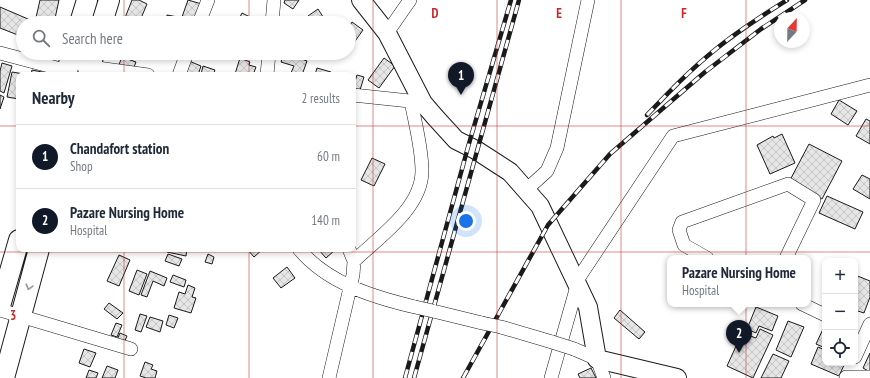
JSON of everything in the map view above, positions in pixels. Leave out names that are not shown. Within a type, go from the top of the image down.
[{"type":"main road","points":[[82,16],[87,0]]},
{"type":"main road","points":[[104,16],[109,0]]},
{"type":"main road","points":[[361,0],[387,33],[417,102],[456,140],[510,172],[540,206],[588,307],[597,359],[677,378]]},
{"type":"main road","points":[[0,306],[16,250]]},
{"type":"main road","points":[[4,378],[38,252]]},
{"type":"street","points":[[202,16],[208,0]]},
{"type":"street","points":[[273,16],[274,0]]},
{"type":"street","points":[[387,33],[410,0]]},
{"type":"street","points":[[526,190],[547,171],[557,148],[588,0]]},
{"type":"street","points":[[0,53],[16,56]]},
{"type":"street","points":[[40,60],[69,65],[91,65],[131,72]]},
{"type":"street","points":[[180,72],[184,60]]},
{"type":"street","points":[[267,72],[268,60]]},
{"type":"street","points":[[551,378],[576,284],[674,136],[870,85]]},
{"type":"street","points":[[356,95],[417,102],[422,170],[416,198],[408,210],[356,252]]},
{"type":"street","points":[[702,255],[684,245],[679,230],[682,222],[788,184],[813,197],[814,201],[787,255]]},
{"type":"street","points":[[302,252],[332,278],[387,300],[501,327],[574,349],[597,359],[604,378]]},
{"type":"street","points":[[329,378],[350,286],[352,255]]},
{"type":"street","points":[[808,307],[822,314]]},
{"type":"street","points":[[0,310],[131,349]]},
{"type":"street","points":[[858,347],[863,330]]},
{"type":"street","points":[[851,366],[846,378],[870,377]]},
{"type":"building","points":[[40,0],[59,0],[56,16],[36,16]]},
{"type":"building","points":[[132,0],[139,0],[147,4],[142,16],[126,16]]},
{"type":"building","points":[[188,0],[205,5],[200,16],[182,16]]},
{"type":"building","points":[[285,0],[299,0],[293,9],[284,3]]},
{"type":"building","points":[[0,7],[21,16],[16,16],[16,34],[0,28]]},
{"type":"building","points":[[318,9],[322,16],[308,16]]},
{"type":"building","points":[[242,13],[248,16],[240,16]]},
{"type":"building","points":[[356,25],[363,30],[356,40]]},
{"type":"building","points":[[384,58],[395,66],[379,88],[368,80]]},
{"type":"building","points":[[121,60],[130,60],[136,62],[132,72],[118,67]]},
{"type":"building","points":[[239,60],[250,62],[249,65],[256,67],[254,72],[236,72]]},
{"type":"building","points":[[282,60],[307,61],[303,72],[291,72],[294,66],[281,62]]},
{"type":"building","points":[[189,61],[201,66],[199,72],[185,72]]},
{"type":"building","points":[[2,63],[12,66],[4,93],[0,91],[0,71]]},
{"type":"building","points":[[203,66],[215,70],[214,72],[202,72]]},
{"type":"building","points":[[317,68],[331,72],[316,72]]},
{"type":"building","points":[[32,70],[42,72],[32,72]]},
{"type":"building","points":[[12,72],[16,73],[16,98],[7,97]]},
{"type":"building","points":[[357,75],[364,77],[360,90],[356,89]]},
{"type":"building","points":[[0,95],[4,97],[0,109]]},
{"type":"building","points":[[839,100],[857,111],[848,125],[831,114]]},
{"type":"building","points":[[866,119],[870,121],[870,144],[856,136]]},
{"type":"building","points":[[782,134],[795,163],[770,174],[757,145],[773,136],[774,138]]},
{"type":"building","points":[[809,144],[842,161],[822,199],[789,182]]},
{"type":"building","points":[[372,158],[385,164],[374,186],[361,180]]},
{"type":"building","points":[[862,175],[870,179],[870,199],[853,189]]},
{"type":"building","points":[[827,196],[863,212],[855,229],[819,213]]},
{"type":"building","points":[[167,252],[187,252],[186,256]]},
{"type":"building","points":[[250,252],[260,252],[254,257]]},
{"type":"building","points":[[321,252],[333,252],[326,258]]},
{"type":"building","points":[[168,254],[182,259],[179,266],[165,261]]},
{"type":"building","points":[[208,254],[214,257],[212,264],[205,262]]},
{"type":"building","points":[[119,255],[130,260],[119,286],[107,281]]},
{"type":"building","points":[[287,267],[295,278],[281,288],[273,278]]},
{"type":"building","points":[[137,270],[147,274],[139,295],[129,291]]},
{"type":"building","points":[[150,271],[167,278],[164,286],[153,281],[147,297],[141,295]]},
{"type":"building","points":[[173,275],[186,280],[184,287],[170,282]]},
{"type":"building","points":[[858,276],[870,281],[870,297],[864,313],[858,311]]},
{"type":"building","points":[[188,285],[195,288],[192,297],[196,298],[191,313],[174,308],[179,292],[185,294]]},
{"type":"building","points":[[109,303],[123,313],[117,319],[104,309]]},
{"type":"building","points":[[756,307],[778,316],[772,331],[759,326],[756,333],[747,329]]},
{"type":"building","points":[[620,310],[645,332],[639,339],[614,318]]},
{"type":"building","points":[[140,314],[147,316],[141,332],[135,330]]},
{"type":"building","points":[[169,315],[178,318],[174,328],[166,325]]},
{"type":"building","points":[[150,317],[163,321],[160,332],[146,327]]},
{"type":"building","points":[[788,321],[804,327],[791,357],[776,350]]},
{"type":"building","points":[[116,323],[122,325],[117,337],[111,335]]},
{"type":"building","points":[[760,329],[773,335],[753,378],[727,366],[742,333],[756,338]]},
{"type":"building","points":[[822,331],[822,347],[816,344]]},
{"type":"building","points":[[120,333],[127,336],[123,345],[116,342]]},
{"type":"building","points":[[818,347],[822,349],[822,366],[844,366],[839,376],[811,364]]},
{"type":"building","points":[[84,349],[96,353],[90,367],[79,363]]},
{"type":"building","points":[[870,353],[870,372],[863,368]]},
{"type":"building","points":[[773,354],[789,361],[781,378],[761,378]]},
{"type":"building","points":[[145,362],[153,365],[151,369],[157,371],[155,378],[140,376]]},
{"type":"building","points":[[107,366],[118,370],[115,378],[102,378]]},
{"type":"building","points":[[591,368],[596,378],[580,378],[578,374]]},
{"type":"building","points":[[89,370],[98,373],[96,378],[86,378]]},
{"type":"railway","points":[[405,378],[468,147],[511,0]]},
{"type":"railway","points":[[414,378],[519,0]]},
{"type":"railway","points":[[647,115],[672,89],[716,49],[760,17],[787,0]]},
{"type":"railway","points":[[463,378],[548,225],[610,154],[705,72],[761,29],[805,0]]},
{"type":"place","name":"Chandafort station","points":[[461,95]]},
{"type":"place","name":"Pazare Nursing Home","points":[[739,353]]}]
